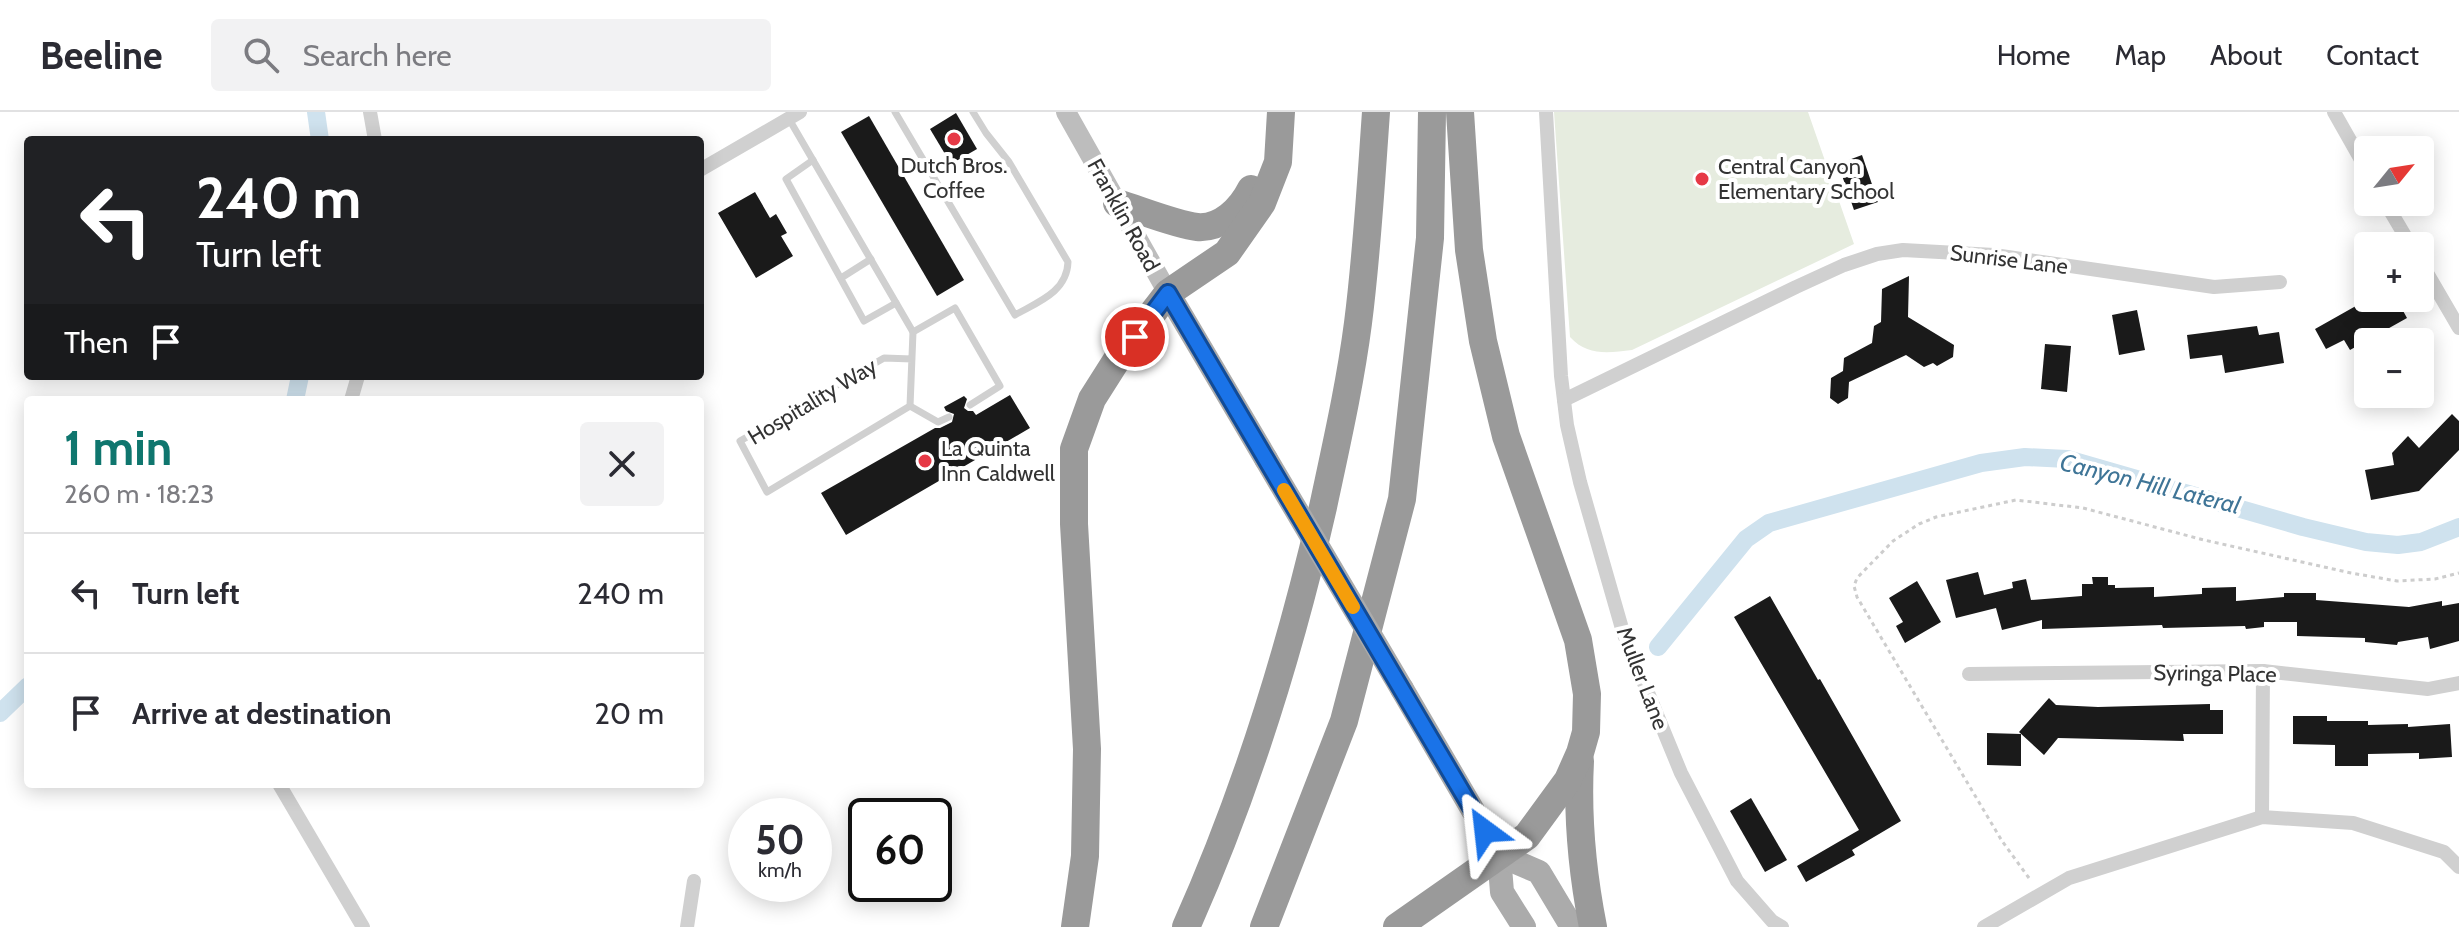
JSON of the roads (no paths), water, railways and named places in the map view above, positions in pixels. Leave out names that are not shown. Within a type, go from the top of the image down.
[{"type":"highway","points":[[1117,203],[1198,227],[1222,221],[1235,212],[1247,196],[1260,170],[1278,112]]},
{"type":"highway","points":[[1075,927],[1085,856],[1087,749],[1074,524],[1074,449],[1092,399],[1118,358],[1168,293],[1227,253],[1262,203],[1278,162],[1278,112]]},
{"type":"highway","points":[[1186,927],[1248,768],[1299,609],[1343,420],[1358,324],[1376,112]]},
{"type":"highway","points":[[1264,927],[1344,721],[1402,499],[1430,238],[1432,112]]},
{"type":"highway","points":[[1397,927],[1527,836],[1568,780],[1586,732],[1587,694],[1578,640],[1506,436],[1474,298],[1460,112]]},
{"type":"highway","points":[[1580,753],[1577,809],[1583,879],[1593,927]]},
{"type":"main road","name":"Franklin Road","points":[[1066,112],[1168,293],[1499,855],[1502,892],[1524,927]]},
{"type":"main road","points":[[1499,855],[1539,872],[1572,927]]},
{"type":"street","points":[[370,112],[374,136]]},
{"type":"street","name":"Muller Lane","points":[[1546,112],[1564,400],[1580,482],[1623,632],[1681,773],[1737,881],[1772,921],[1782,927]]},
{"type":"street","points":[[2334,112],[2354,147]]},
{"type":"street","points":[[704,168],[794,115]]},
{"type":"street","name":"Sunrise Lane","points":[[1564,400],[1844,265],[1877,254],[1903,250],[1994,255],[2214,287],[2280,282]]},
{"type":"street","points":[[2434,285],[2459,328]]},
{"type":"street","points":[[2262,817],[2263,671]]},
{"type":"street","name":"Syringa Place","points":[[1969,674],[2263,671],[2428,689],[2459,683]]},
{"type":"street","points":[[281,788],[363,927]]},
{"type":"street","points":[[1984,927],[2069,878],[2262,817],[2353,823],[2444,852],[2459,867]]},
{"type":"street","points":[[687,927],[694,881]]},
{"type":"lane","points":[[895,112],[1015,315],[1063,284],[1068,262],[1009,162],[973,112]]},
{"type":"lane","points":[[794,115],[813,160],[913,332],[955,308],[1000,386],[970,405]]},
{"type":"lane","points":[[813,160],[786,179],[864,321],[896,303]]},
{"type":"lane","points":[[841,278],[871,259]]},
{"type":"lane","name":"Hospitality Way","points":[[912,359],[884,358],[740,441],[767,492],[910,406],[912,359],[913,332]]},
{"type":"lane","points":[[910,406],[938,422],[949,417]]},
{"type":"waterway","points":[[316,112],[319,136]]},
{"type":"waterway","points":[[296,396],[299,380]]},
{"type":"waterway","name":"Canyon Hill Lateral","points":[[1658,647],[1746,539],[1769,523],[1981,463],[2025,457],[2067,459],[2366,542],[2398,545],[2421,542],[2459,527]]},
{"type":"waterway","points":[[0,713],[24,690]]},
{"type":"place","name":"Dutch Bros. Coffee","points":[[954,139]]},
{"type":"place","name":"Central Canyon Elementary School","points":[[1702,179]]},
{"type":"place","name":"La Quinta Inn Caldwell","points":[[925,461]]}]
